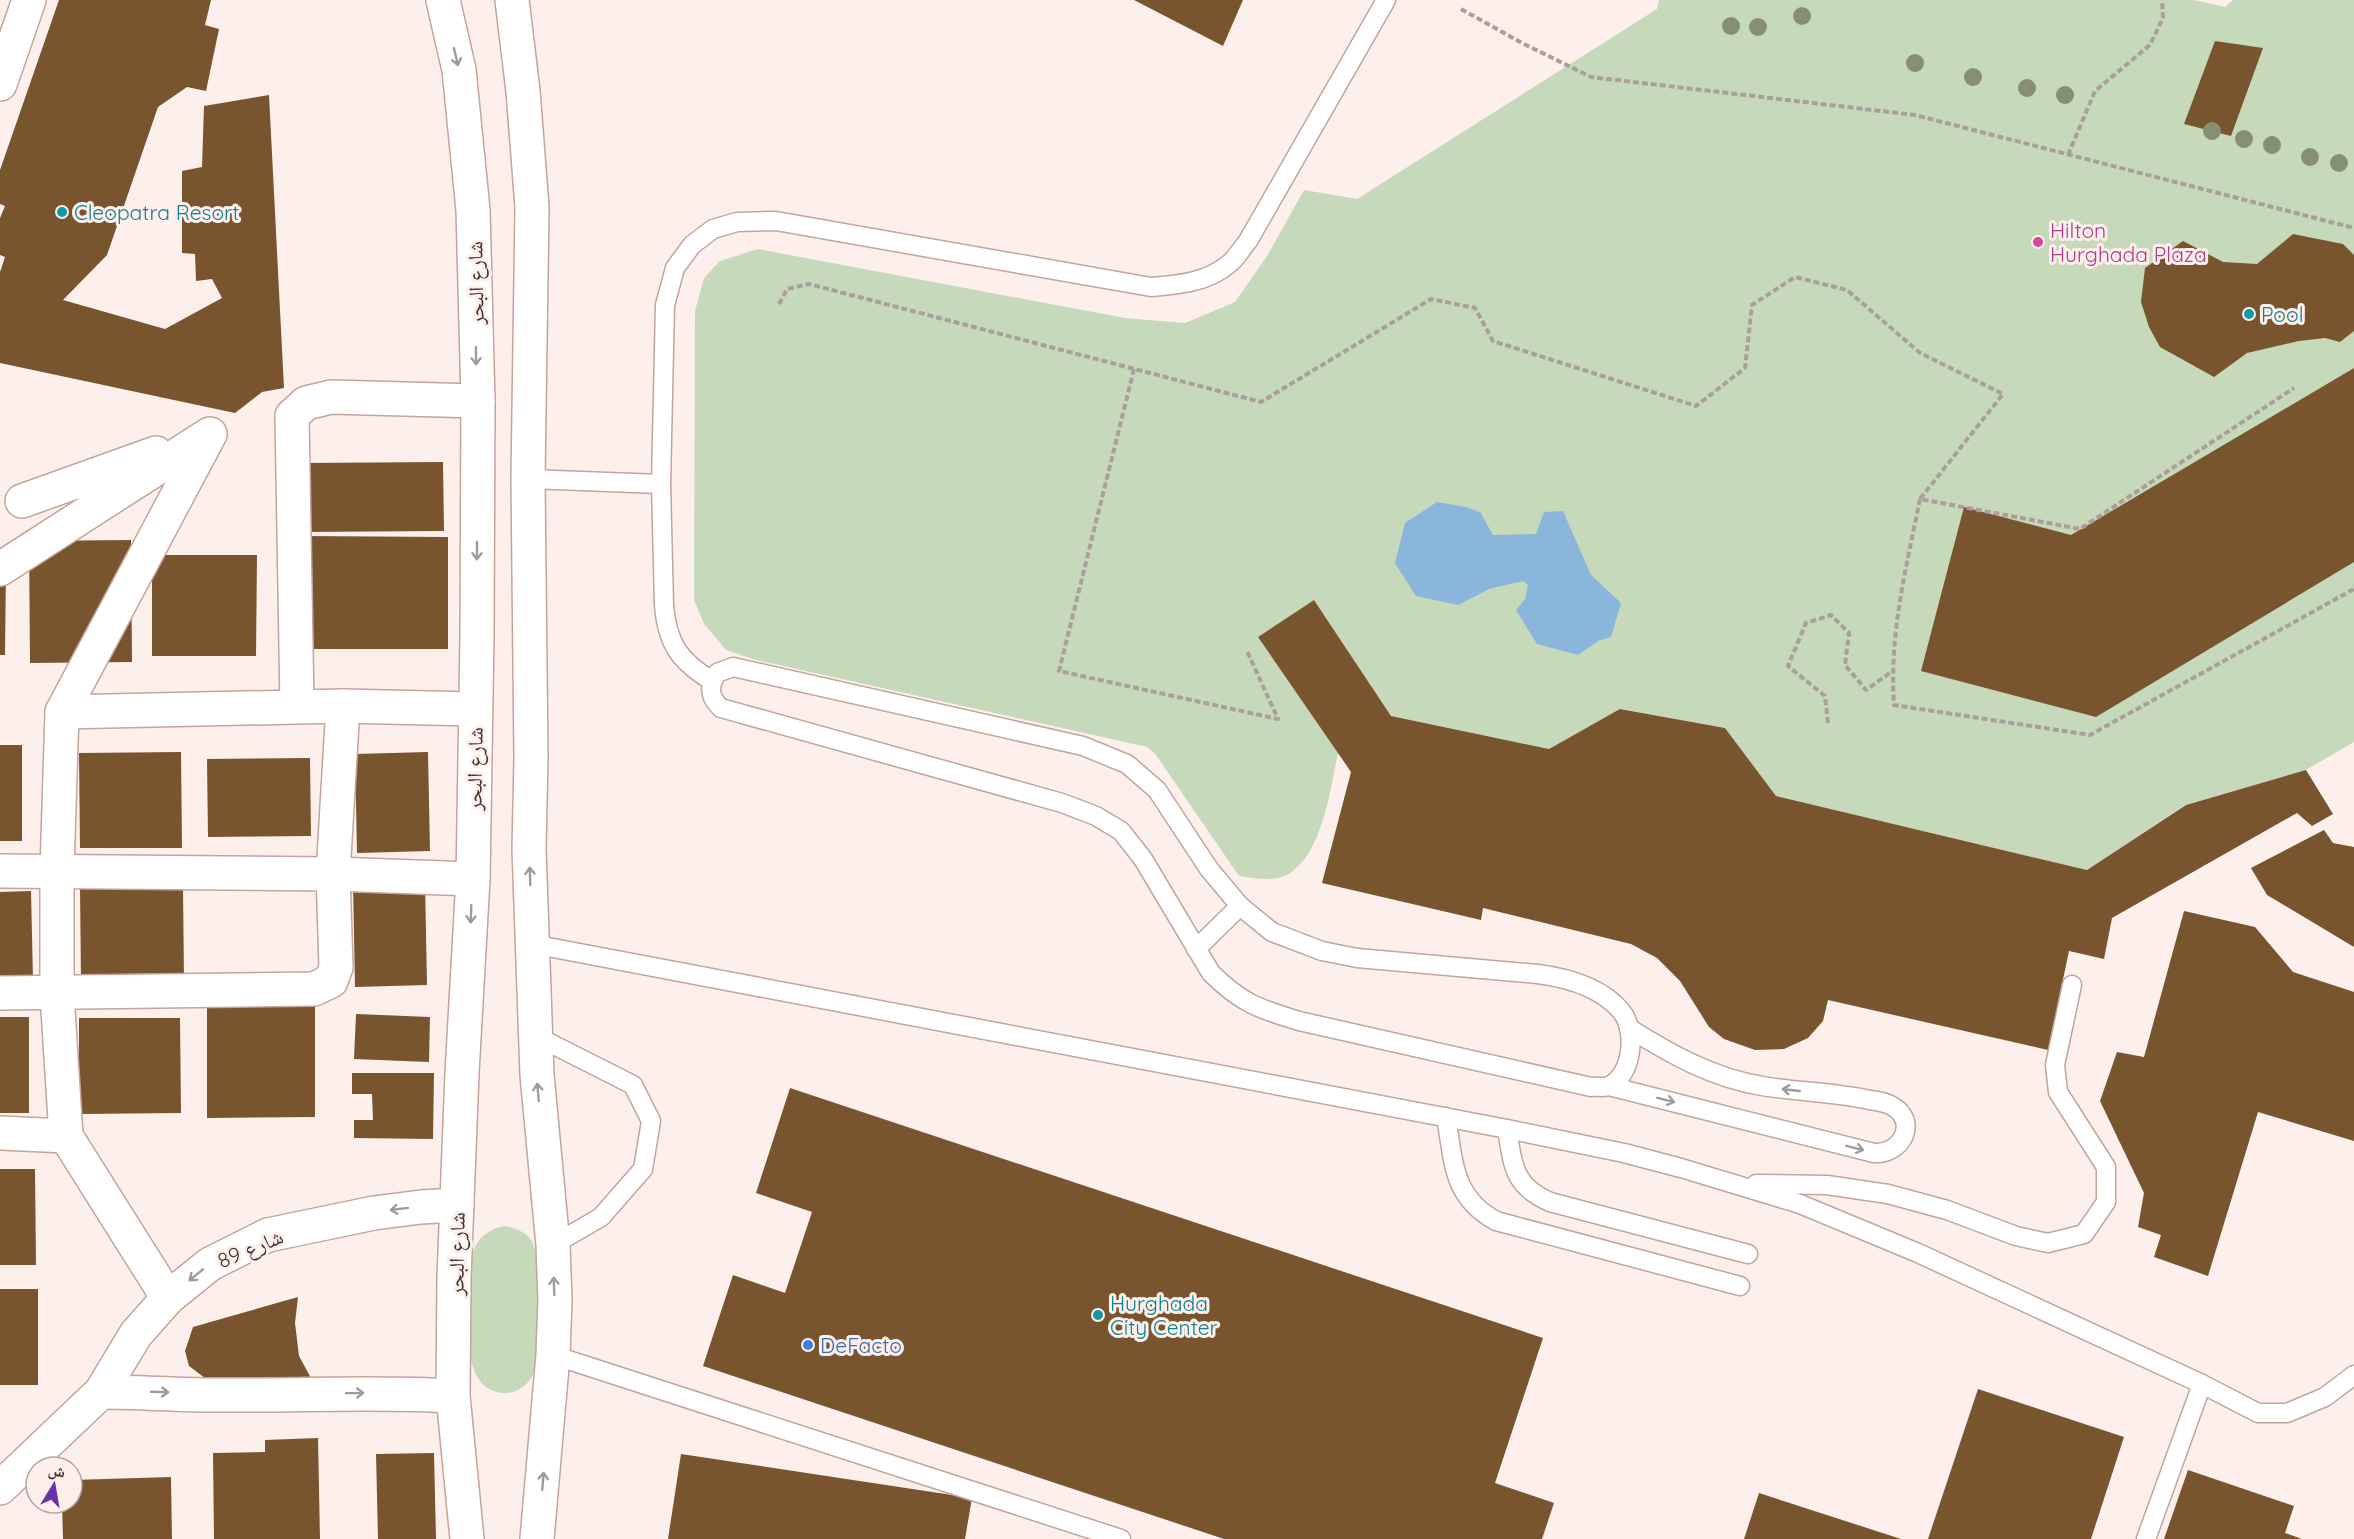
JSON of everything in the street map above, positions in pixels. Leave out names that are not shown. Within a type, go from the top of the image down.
[{"type":"street","name":"شارع البحر","points":[[443,0],[459,70],[473,210],[478,401],[473,879],[457,1205],[453,1396],[467,1539]]},
{"type":"street","points":[[512,0],[523,92],[532,207],[528,479],[531,759],[529,849],[539,1095],[553,1245],[555,1300],[553,1355],[537,1539]]},
{"type":"street","points":[[0,84],[17,8]]},
{"type":"street","points":[[297,706],[292,416],[306,403],[330,397],[478,401]]},
{"type":"street","points":[[22,501],[210,434]]},
{"type":"street","points":[[0,569],[210,434]]},
{"type":"street","points":[[168,1298],[66,1136],[57,994],[57,871],[62,712],[210,434]]},
{"type":"street","points":[[62,712],[297,706],[474,709]]},
{"type":"street","points":[[0,993],[314,989],[331,981],[336,967],[333,874],[343,706]]},
{"type":"street","points":[[0,871],[333,874],[473,879]]},
{"type":"street","points":[[0,1133],[66,1136]]},
{"type":"street","name":"شارع 89","points":[[0,1488],[101,1392],[136,1334],[168,1298],[210,1264],[268,1235],[374,1213],[457,1205]]},
{"type":"street","points":[[101,1392],[214,1395],[394,1392],[453,1396]]},
{"type":"lane","points":[[712,681],[695,671],[682,658],[671,642],[666,624],[662,484],[665,305],[675,268],[692,245],[713,229],[737,222],[776,221],[1151,287],[1182,285],[1208,276],[1230,263],[1248,241],[1386,0]]},
{"type":"lane","points":[[528,479],[662,484]]},
{"type":"lane","points":[[1609,1086],[1622,1075],[1631,1050],[1629,1028],[1622,1011],[1605,997],[1584,985],[1563,977],[1395,962],[1322,951],[1272,932],[1240,906],[1209,869],[1157,790],[1127,764],[1083,746],[742,669],[724,669],[717,673],[712,681],[710,691],[713,701],[721,708],[1062,803],[1096,816],[1121,831],[1143,860],[1211,972],[1226,988],[1255,1008],[1299,1022],[1591,1087],[1609,1086],[1874,1153],[1884,1154],[1894,1150],[1905,1133],[1905,1122],[1892,1106],[1854,1096],[1760,1086],[1725,1077],[1659,1048],[1629,1028]]},
{"type":"lane","points":[[1196,950],[1240,906]]},
{"type":"lane","points":[[532,944],[1507,1129],[1624,1153],[1739,1184],[1860,1227],[2202,1384],[2258,1413],[2287,1413],[2325,1397],[2354,1375]]},
{"type":"lane","points":[[1739,1184],[1827,1185],[1887,1194],[1947,1210],[2016,1236],[2048,1243],[2084,1234],[2106,1202],[2106,1167],[2058,1092],[2055,1065],[2072,985]]},
{"type":"lane","points":[[536,1035],[633,1085],[651,1121],[643,1169],[601,1217],[553,1245]]},
{"type":"lane","points":[[1446,1117],[1461,1190],[1482,1214],[1496,1221],[1740,1286]]},
{"type":"lane","points":[[1507,1129],[1513,1167],[1519,1179],[1538,1197],[1748,1254]]},
{"type":"lane","points":[[553,1355],[1121,1539]]},
{"type":"lane","points":[[2146,1539],[2202,1384]]},
{"type":"path","points":[[2068,155],[2095,91],[2150,45],[2163,18],[2162,0]]},
{"type":"path","points":[[1461,9],[1522,43],[1591,77],[1915,115],[2354,228]]},
{"type":"path","points":[[779,304],[787,289],[809,284],[1261,402],[1431,299],[1476,308],[1494,340],[1696,406],[1745,368],[1752,305],[1795,277],[1847,290],[1920,353],[2003,394],[1920,499],[1894,630],[1891,672],[1894,705],[2090,735],[2354,589]]},
{"type":"path","points":[[1134,369],[1059,671],[1278,719],[1247,651]]},
{"type":"path","points":[[1920,499],[2080,530],[2294,388]]},
{"type":"path","points":[[1828,723],[1825,696],[1788,666],[1806,623],[1831,615],[1849,633],[1845,665],[1866,690],[1891,672]]},
{"type":"green space","points":[[1659,0],[2194,0],[2225,7],[2233,0],[2354,0],[2354,742],[2306,770],[2185,805],[2087,870],[1776,796],[1725,728],[1621,709],[1549,749],[1391,716],[1314,600],[1258,637],[1338,753],[1332,784],[1318,835],[1301,863],[1284,876],[1258,879],[1239,876],[1156,755],[1147,747],[756,660],[726,650],[704,624],[694,600],[695,311],[704,278],[720,261],[758,249],[1125,318],[1185,323],[1235,302],[1267,256],[1304,190],[1357,199],[1657,9]]},
{"type":"green space","points":[[504,1226],[522,1232],[531,1240],[538,1266],[541,1308],[539,1349],[533,1375],[521,1388],[504,1393],[490,1390],[480,1381],[473,1368],[468,1319],[470,1269],[475,1247],[487,1233]]},
{"type":"water","points":[[1437,502],[1480,512],[1493,535],[1536,534],[1544,512],[1563,511],[1591,575],[1621,603],[1611,637],[1598,641],[1578,655],[1537,644],[1516,610],[1525,599],[1528,585],[1523,581],[1489,589],[1458,605],[1416,596],[1395,563],[1405,523]]},
{"type":"building","name":"Cleopatra Resort","points":[[59,0],[211,0],[205,25],[219,29],[206,91],[187,87],[158,107],[107,255],[63,300],[165,329],[222,298],[212,279],[196,281],[195,254],[182,253],[182,171],[202,167],[204,106],[269,95],[284,388],[262,392],[235,413],[0,363],[0,272],[5,257],[0,255],[0,218],[5,206],[0,204],[0,170]]},
{"type":"building","points":[[1134,0],[1243,0],[1223,46]]},
{"type":"building","points":[[2215,41],[2263,48],[2231,136],[2184,124]]},
{"type":"building","name":"Pool","points":[[2293,234],[2343,244],[2354,255],[2354,331],[2340,342],[2325,338],[2299,341],[2247,353],[2214,377],[2160,347],[2149,327],[2141,302],[2145,268],[2183,241],[2223,262],[2257,264]]},
{"type":"building","points":[[2354,368],[2354,562],[2096,717],[1921,671],[1964,507],[2071,535]]},
{"type":"building","points":[[443,462],[444,531],[301,532],[301,463]]},
{"type":"building","points":[[302,536],[448,537],[448,649],[302,649]]},
{"type":"building","points":[[131,540],[132,662],[30,663],[29,541]]},
{"type":"building","points":[[152,555],[257,555],[256,656],[152,656]]},
{"type":"building","points":[[0,566],[6,566],[5,655],[0,655]]},
{"type":"building","points":[[1314,600],[1391,716],[1549,749],[1620,709],[1725,728],[1776,796],[2087,870],[2186,805],[2306,770],[2333,814],[2312,826],[2297,813],[2112,918],[2104,959],[2069,951],[2048,1050],[1828,1000],[1823,1021],[1808,1038],[1784,1049],[1755,1050],[1724,1039],[1709,1027],[1680,981],[1657,958],[1631,944],[1483,908],[1481,920],[1322,883],[1351,772],[1258,637]]},
{"type":"building","points":[[0,745],[22,745],[22,841],[0,841]]},
{"type":"building","points":[[181,752],[182,848],[80,848],[79,753]]},
{"type":"building","points":[[428,752],[430,851],[357,853],[355,754]]},
{"type":"building","points":[[310,758],[311,836],[208,837],[207,759]]},
{"type":"building","points":[[2324,830],[2333,843],[2354,847],[2354,947],[2267,895],[2251,868]]},
{"type":"building","points":[[425,882],[427,985],[355,987],[353,883]]},
{"type":"building","points":[[183,886],[184,981],[81,981],[80,887]]},
{"type":"building","points":[[31,891],[33,980],[0,980],[0,892]]},
{"type":"building","points":[[2184,911],[2255,927],[2293,972],[2354,992],[2354,1141],[2258,1112],[2208,1276],[2154,1257],[2161,1235],[2138,1227],[2144,1193],[2100,1101],[2117,1052],[2144,1057]]},
{"type":"building","points":[[315,1004],[315,1117],[207,1118],[207,1005]]},
{"type":"building","points":[[356,1014],[430,1017],[429,1062],[354,1059]]},
{"type":"building","points":[[0,1017],[29,1017],[29,1113],[0,1113]]},
{"type":"building","points":[[79,1018],[180,1018],[181,1113],[79,1114]]},
{"type":"building","points":[[352,1073],[434,1073],[433,1139],[354,1138],[354,1120],[373,1120],[372,1094],[352,1094]]},
{"type":"building","name":"Hurghada City Center","points":[[790,1088],[1543,1338],[1495,1483],[1554,1503],[1542,1539],[1224,1539],[703,1366],[733,1275],[785,1293],[812,1212],[756,1193]]},
{"type":"building","points":[[0,1169],[35,1169],[36,1265],[0,1265]]},
{"type":"building","points":[[0,1289],[38,1289],[38,1385],[0,1385]]},
{"type":"building","points":[[298,1297],[295,1323],[299,1356],[311,1378],[205,1378],[189,1366],[185,1351],[193,1327]]},
{"type":"building","points":[[1978,1389],[2124,1437],[2091,1539],[1928,1539]]},
{"type":"building","points":[[318,1438],[320,1539],[214,1539],[213,1453],[265,1452],[265,1440]]},
{"type":"building","points":[[434,1453],[436,1539],[378,1539],[376,1454]]},
{"type":"building","points":[[681,1454],[972,1498],[965,1539],[668,1539]]},
{"type":"building","points":[[2188,1470],[2294,1506],[2285,1533],[2302,1539],[2164,1539]]},
{"type":"building","points":[[171,1477],[172,1539],[63,1539],[62,1515],[84,1515],[84,1480]]},
{"type":"building","points":[[1759,1493],[1901,1539],[1744,1539]]},
{"type":"place","name":"Cleopatra Resort","points":[[62,212]]},
{"type":"place","name":"Hilton Hurghada Plaza","points":[[2038,242]]},
{"type":"place","name":"Pool","points":[[2249,314]]},
{"type":"place","name":"Hurghada City Center","points":[[1098,1315]]},
{"type":"place","name":"DeFacto","points":[[808,1345]]}]
